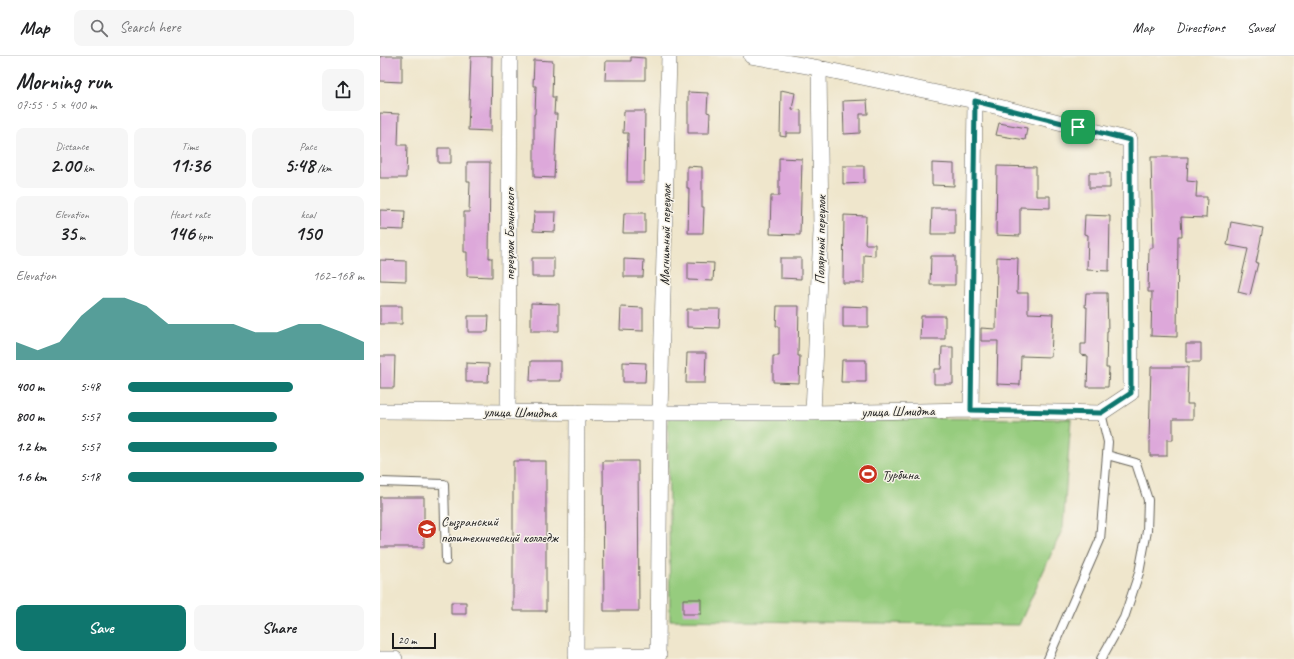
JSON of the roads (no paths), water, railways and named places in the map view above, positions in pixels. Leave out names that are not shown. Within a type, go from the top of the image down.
[{"type":"street","name":"переулок Белинского","points":[[508,411],[510,56]]},
{"type":"street","name":"Магнитный переулок","points":[[660,413],[669,56]]},
{"type":"street","points":[[751,56],[819,68],[975,101],[1130,140],[1131,393],[1101,413]]},
{"type":"street","name":"Полярный переулок","points":[[813,413],[821,231],[819,68]]},
{"type":"street","points":[[971,410],[975,101]]},
{"type":"street","name":"улица Шмидта","points":[[380,411],[813,413],[971,410],[1101,413]]},
{"type":"street","points":[[577,412],[576,656],[659,657],[660,413]]},
{"type":"street","points":[[380,659],[395,659]]},
{"type":"lane","points":[[1048,659],[1100,540],[1108,442],[1101,413]]},
{"type":"lane","points":[[1101,659],[1124,618],[1139,573],[1147,531],[1148,516],[1148,500],[1136,463],[1107,455]]},
{"type":"lane","points":[[380,482],[444,484],[446,561]]},
{"type":"place","name":"Турбина","points":[[868,474]]},
{"type":"place","name":"Сызранский политехнический колледж","points":[[427,529]]}]
